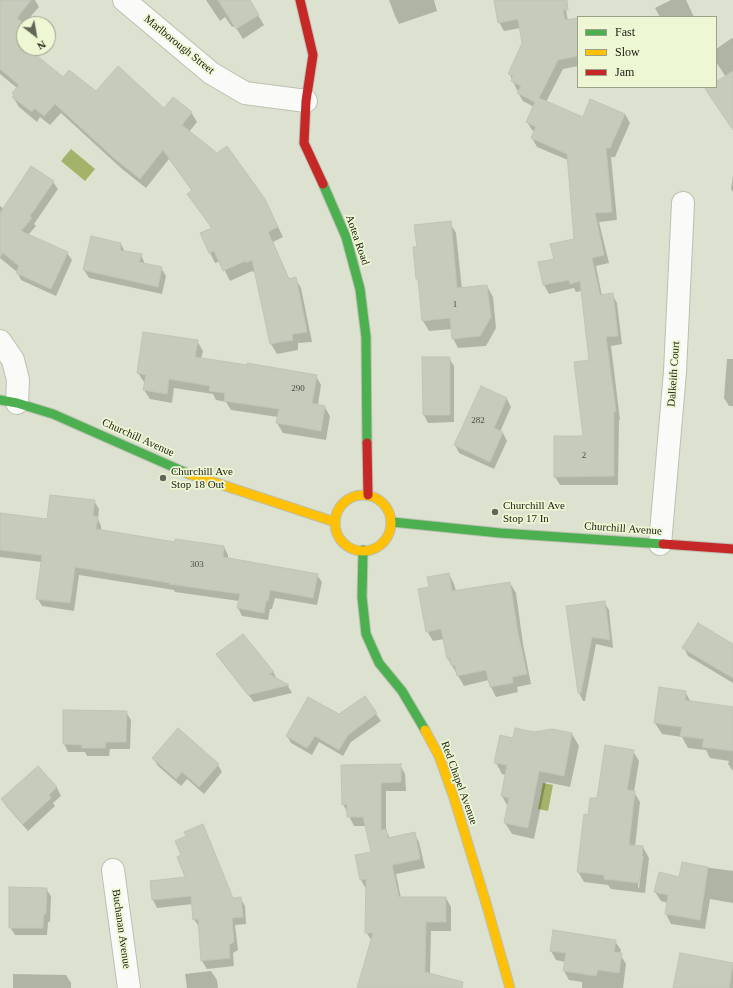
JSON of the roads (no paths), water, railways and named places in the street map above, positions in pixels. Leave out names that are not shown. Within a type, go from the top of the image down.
[{"type":"street","name":"Marlborough Street","points":[[124,0],[211,73],[244,93],[306,101]]},
{"type":"street","name":"Aotea Road","points":[[300,0],[313,56],[306,101],[304,143],[346,237],[360,289],[366,337],[368,495]]},
{"type":"street","name":"Dalkeith Court","points":[[660,544],[675,372],[683,203]]},
{"type":"street","points":[[0,341],[13,360],[18,380],[8,401]]},
{"type":"street","name":"Churchill Avenue","points":[[8,401],[53,414],[195,477],[335,522]]},
{"type":"street","points":[[359,495],[368,495],[377,498],[385,504],[390,513],[392,522],[390,532],[379,546],[363,550],[354,549],[346,544],[340,538],[335,522],[337,513],[342,505],[350,498],[359,495]]},
{"type":"street","name":"Churchill Avenue","points":[[392,522],[500,533],[733,549]]},
{"type":"street","name":"Red Chapel Avenue","points":[[363,550],[362,597],[366,634],[379,663],[402,690],[439,756],[454,798],[510,988]]},
{"type":"street","name":"Buchanan Avenue","points":[[113,870],[130,988]]},
{"type":"place","name":"Churchill Ave Stop 18 Out","points":[[163,478]]},
{"type":"place","name":"Churchill Ave Stop 17 In","points":[[495,512]]}]
